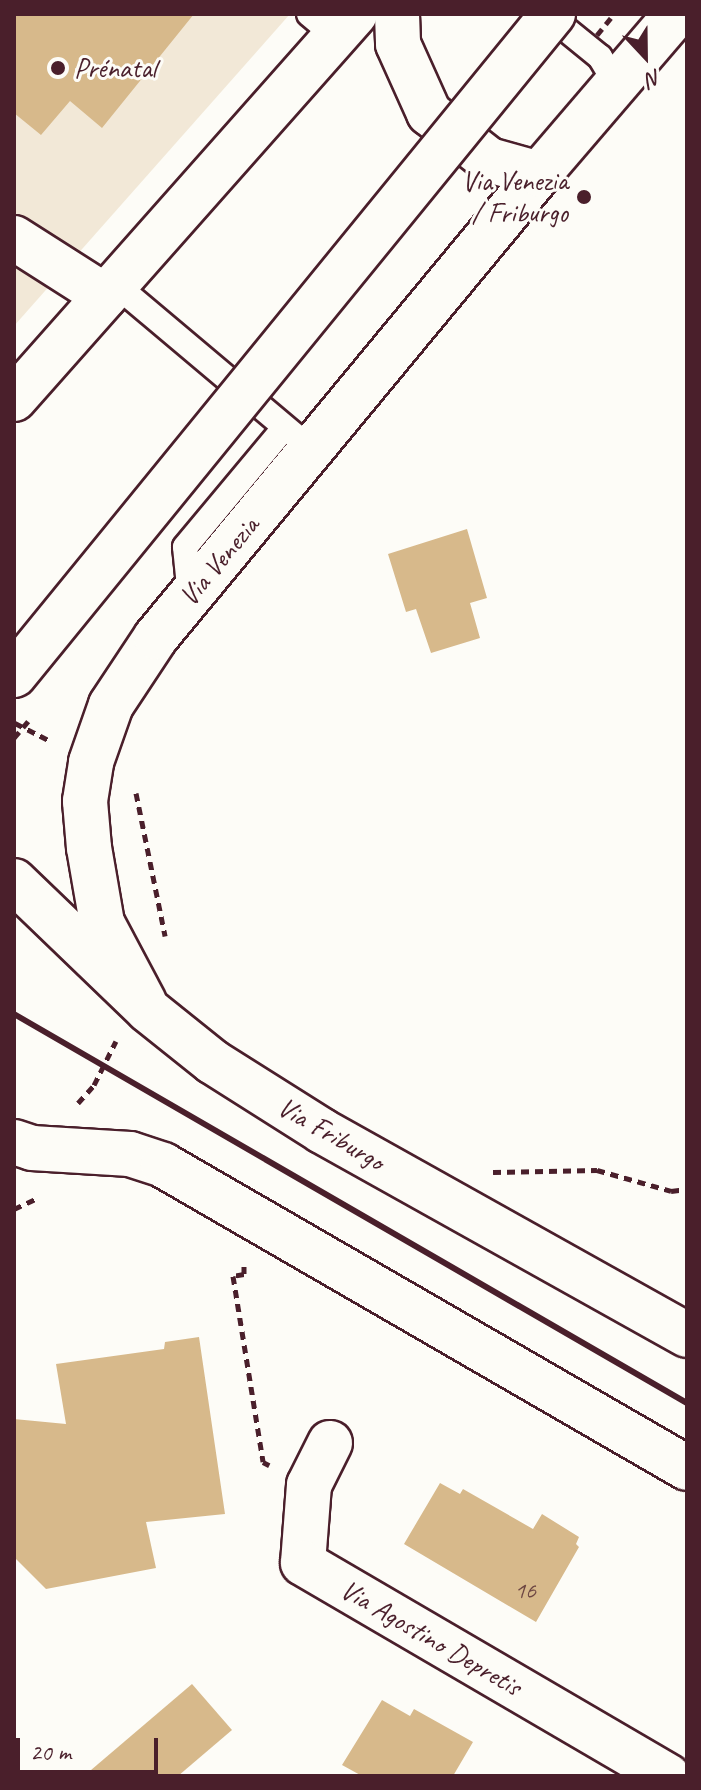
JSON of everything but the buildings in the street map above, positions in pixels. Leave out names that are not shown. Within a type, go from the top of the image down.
[{"type":"street","points":[[397,14],[398,44],[429,113],[489,160],[539,174]]},
{"type":"street","points":[[14,675],[550,14]]},
{"type":"street","name":"Via Venezia","points":[[134,1019],[102,923],[89,848],[85,801],[91,762],[111,705],[298,439],[539,174],[676,14]]},
{"type":"street","points":[[14,399],[110,290],[333,21]]},
{"type":"street","points":[[14,238],[110,290]]},
{"type":"street","name":"Via Friburgo","points":[[14,881],[134,1019],[213,1062],[322,1131],[687,1335]]},
{"type":"street","points":[[20,1147],[130,1154],[163,1165],[687,1468]]},
{"type":"street","name":"Via Agostino Depretis","points":[[330,1443],[309,1485],[303,1563],[668,1776]]},
{"type":"lane","points":[[550,14],[600,57],[616,84]]},
{"type":"lane","points":[[110,290],[298,439]]},
{"type":"path","points":[[14,722],[47,739]]},
{"type":"path","points":[[133,781],[167,945]]},
{"type":"path","points":[[75,1106],[94,1085],[134,1019]]},
{"type":"path","points":[[487,1173],[597,1170],[671,1191],[687,1189]]},
{"type":"path","points":[[14,1209],[38,1198]]},
{"type":"path","points":[[244,1261],[244,1274],[233,1276],[263,1462],[309,1485]]},
{"type":"shaded area","points":[[14,14],[290,14],[14,326]]},
{"type":"railway","points":[[14,1014],[687,1403]]},
{"type":"place","name":"Prénatal","points":[[58,68]]},
{"type":"place","name":"Via Venezia / Friburgo","points":[[584,197]]}]
